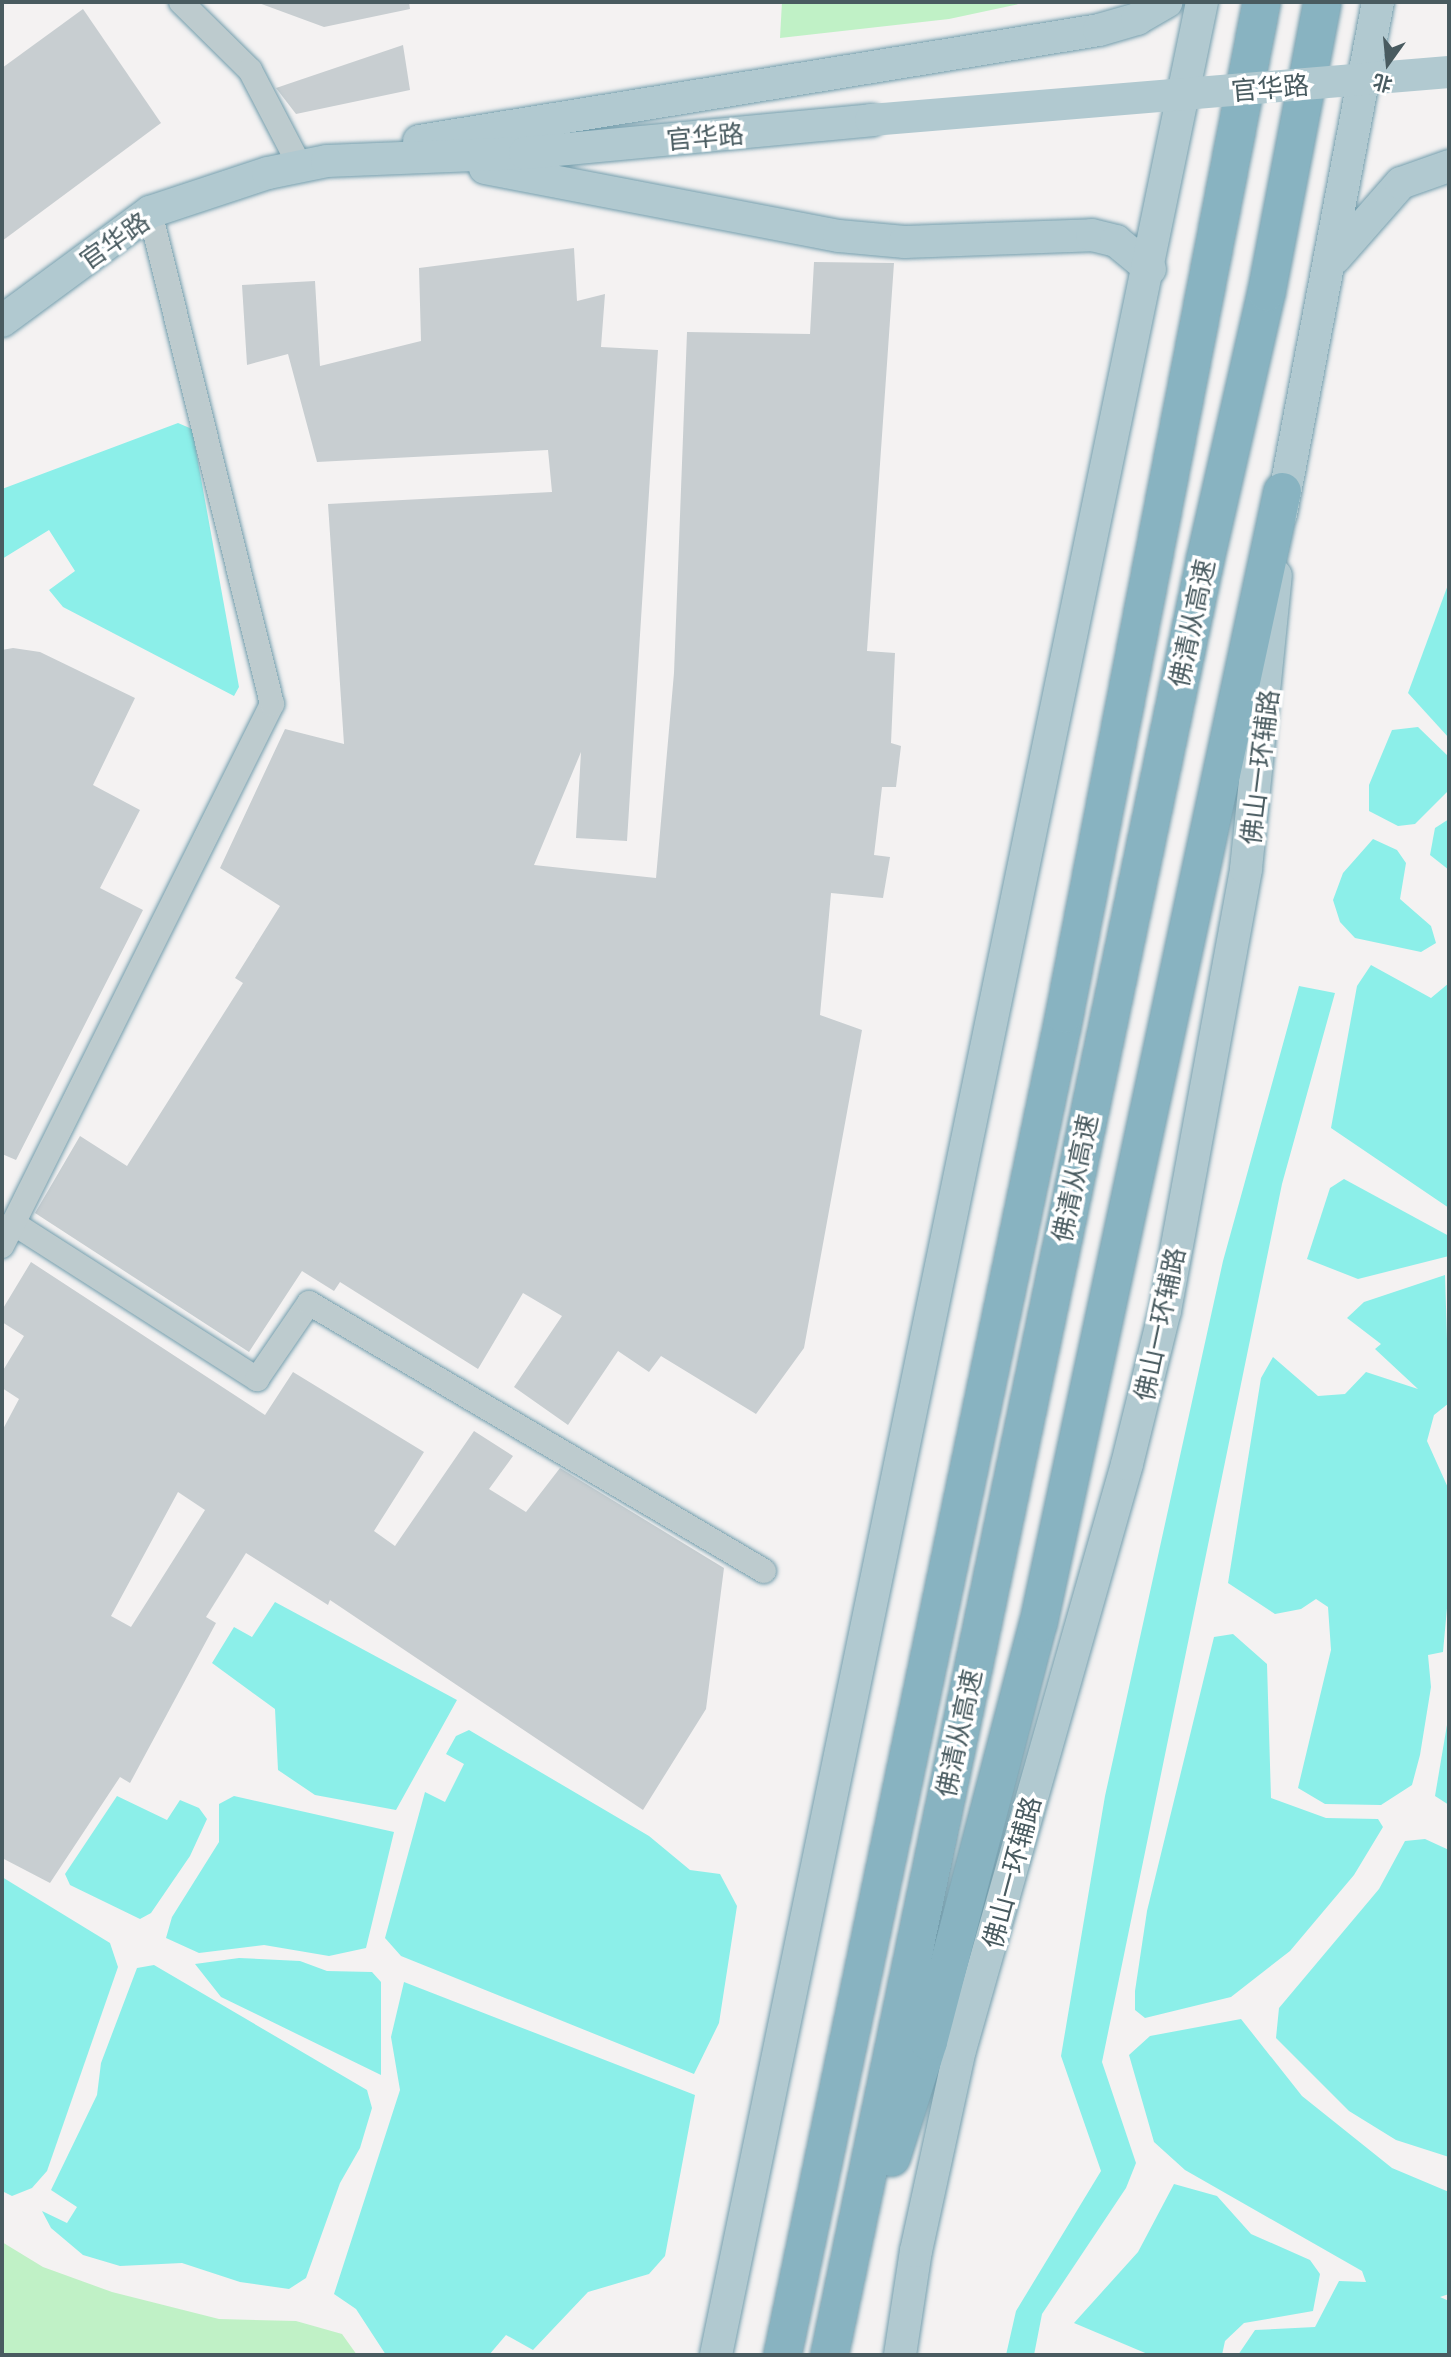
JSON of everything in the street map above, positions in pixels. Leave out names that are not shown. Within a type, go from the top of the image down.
[{"type":"highway","name":"佛清从高速","points":[[782,2355],[1067,1002],[1261,2]]},
{"type":"highway","name":"佛清从高速","points":[[830,2354],[1199,585],[1266,292],[1322,2]]},
{"type":"highway","points":[[830,2354],[928,2041],[1038,1623],[1282,491]]},
{"type":"main road","points":[[314,163],[569,114],[1099,30],[1137,19],[1166,2]]},
{"type":"main road","points":[[716,2355],[1150,270],[1202,2]]},
{"type":"main road","points":[[1327,276],[1378,2]]},
{"type":"main road","name":"官华路","points":[[2,321],[150,212],[314,163],[408,156],[525,153],[871,120],[1449,72]]},
{"type":"main road","points":[[408,156],[839,236],[905,242],[1092,236],[1116,241],[1150,270]]},
{"type":"main road","points":[[1327,276],[1338,251],[1385,197],[1422,172],[1449,166]]},
{"type":"main road","name":"佛山一环辅路","points":[[901,2355],[916,2251],[960,2050],[1127,1464],[1165,1311],[1246,869],[1268,698],[1282,491],[1327,276]]},
{"type":"main road","points":[[702,2355],[742,2230]]},
{"type":"street","points":[[181,2],[250,70],[314,163]]},
{"type":"street","points":[[2,1246],[272,704],[150,212]]},
{"type":"street","points":[[13,1223],[257,1379],[309,1303],[764,1571]]},
{"type":"green space","points":[[782,2],[1028,2],[949,19],[780,38]]},
{"type":"green space","points":[[2,2242],[43,2267],[112,2292],[219,2319],[296,2321],[342,2334],[357,2355],[2,2355]]},
{"type":"water","points":[[178,423],[192,429],[239,687],[234,696],[63,607],[49,590],[75,571],[49,530],[2,559],[2,489]]},
{"type":"water","points":[[1449,582],[1449,738],[1408,693]]},
{"type":"water","points":[[1418,727],[1449,757],[1449,790],[1415,824],[1398,826],[1369,811],[1369,785],[1392,730]]},
{"type":"water","points":[[1449,819],[1449,870],[1430,855],[1435,828]]},
{"type":"water","points":[[1373,839],[1397,850],[1406,863],[1400,899],[1431,926],[1436,943],[1421,952],[1355,938],[1340,922],[1333,900],[1343,873]]},
{"type":"water","points":[[1371,965],[1431,998],[1449,983],[1449,1208],[1331,1128],[1357,986]]},
{"type":"water","points":[[1299,986],[1335,993],[1282,1184],[1102,2062],[1136,2163],[1126,2188],[1042,2314],[1034,2355],[1006,2355],[1016,2311],[1101,2171],[1061,2056],[1105,1796],[1223,1261]]},
{"type":"water","points":[[1344,1179],[1449,1236],[1449,1256],[1358,1279],[1307,1259],[1330,1188]]},
{"type":"water","points":[[1445,1275],[1449,1403],[1434,1415],[1427,1441],[1449,1490],[1449,1586],[1443,1652],[1428,1655],[1431,1687],[1420,1755],[1412,1785],[1381,1805],[1325,1804],[1298,1788],[1331,1650],[1328,1607],[1316,1599],[1301,1609],[1275,1614],[1228,1583],[1261,1378],[1273,1357],[1318,1396],[1345,1394],[1366,1372],[1418,1389],[1375,1349],[1381,1344],[1347,1318],[1364,1302]]},
{"type":"water","points":[[275,1602],[457,1700],[396,1810],[315,1795],[278,1770],[275,1709],[212,1663],[234,1627],[252,1637]]},
{"type":"water","points":[[1233,1634],[1267,1664],[1271,1798],[1326,1818],[1378,1819],[1383,1827],[1354,1875],[1290,1951],[1231,1997],[1145,2018],[1135,2010],[1135,1991],[1147,1911],[1214,1637]]},
{"type":"water","points":[[1449,1713],[1449,1805],[1435,1796]]},
{"type":"water","points":[[469,1730],[649,1836],[690,1870],[720,1874],[737,1906],[719,2023],[694,2074],[401,1956],[385,1938],[425,1792],[445,1802],[464,1764],[446,1754],[456,1736]]},
{"type":"water","points":[[117,1796],[167,1820],[180,1800],[199,1808],[207,1819],[190,1856],[151,1913],[140,1919],[70,1885],[65,1874]]},
{"type":"water","points":[[234,1796],[394,1832],[366,1948],[329,1956],[264,1945],[199,1953],[166,1938],[172,1917],[219,1842],[219,1804]]},
{"type":"water","points":[[1425,1839],[1449,1850],[1449,2157],[1396,2140],[1349,2111],[1276,2038],[1279,2008],[1379,1889],[1405,1841]]},
{"type":"water","points":[[2,1877],[110,1943],[118,1967],[47,2171],[32,2188],[12,2196],[2,2191]]},
{"type":"water","points":[[239,1958],[300,1961],[327,1971],[372,1972],[381,1982],[381,2075],[221,1997],[195,1964]]},
{"type":"water","points":[[154,1965],[367,2090],[372,2108],[360,2148],[340,2183],[306,2278],[289,2289],[240,2282],[182,2263],[120,2266],[83,2255],[51,2228],[42,2211],[67,2223],[77,2207],[51,2190],[97,2095],[101,2063],[137,1968]]},
{"type":"water","points":[[404,1982],[695,2095],[665,2256],[649,2274],[588,2292],[533,2350],[506,2335],[489,2355],[386,2355],[356,2309],[334,2294],[400,2090],[391,2037]]},
{"type":"water","points":[[1241,2019],[1302,2096],[1392,2168],[1449,2192],[1449,2294],[1440,2297],[1449,2301],[1449,2355],[1238,2355],[1255,2330],[1315,2327],[1339,2281],[1366,2282],[1362,2271],[1185,2170],[1154,2142],[1129,2055],[1150,2036]]},
{"type":"water","points":[[1174,2184],[1217,2196],[1251,2234],[1310,2260],[1320,2274],[1313,2311],[1244,2323],[1225,2341],[1222,2355],[1150,2355],[1074,2323],[1138,2252]]},
{"type":"building","points":[[256,2],[409,2],[410,9],[324,27]]},
{"type":"building","points":[[83,9],[161,123],[2,241],[2,68]]},
{"type":"building","points":[[403,45],[410,90],[296,114],[276,88]]},
{"type":"building","points":[[574,248],[577,301],[605,294],[601,347],[658,350],[627,841],[576,838],[581,752],[534,865],[656,878],[674,673],[687,332],[810,334],[814,262],[894,263],[867,651],[895,653],[891,743],[901,746],[896,787],[882,787],[874,855],[890,857],[883,898],[831,893],[820,1015],[862,1030],[804,1348],[756,1414],[661,1356],[649,1372],[618,1351],[568,1425],[514,1387],[562,1316],[523,1293],[478,1369],[340,1282],[334,1291],[302,1271],[249,1352],[35,1213],[80,1136],[127,1166],[243,983],[235,978],[280,906],[220,868],[285,729],[344,744],[328,504],[552,492],[548,450],[317,462],[288,354],[247,365],[242,285],[315,281],[320,366],[421,341],[419,268]]},
{"type":"building","points":[[13,648],[40,652],[135,698],[93,785],[140,810],[100,888],[143,910],[16,1160],[2,1154],[2,650]]},
{"type":"building","points":[[31,1262],[265,1415],[293,1372],[424,1452],[374,1531],[395,1546],[474,1431],[513,1456],[489,1489],[526,1512],[560,1468],[724,1568],[706,1709],[643,1810],[330,1600],[328,1605],[246,1553],[206,1617],[216,1623],[130,1783],[120,1777],[50,1883],[2,1858],[2,1431],[19,1399],[2,1388],[2,1372],[24,1336],[2,1322],[2,1310]],"holes":[[[178,1492],[205,1510],[131,1627],[111,1616]]]}]
